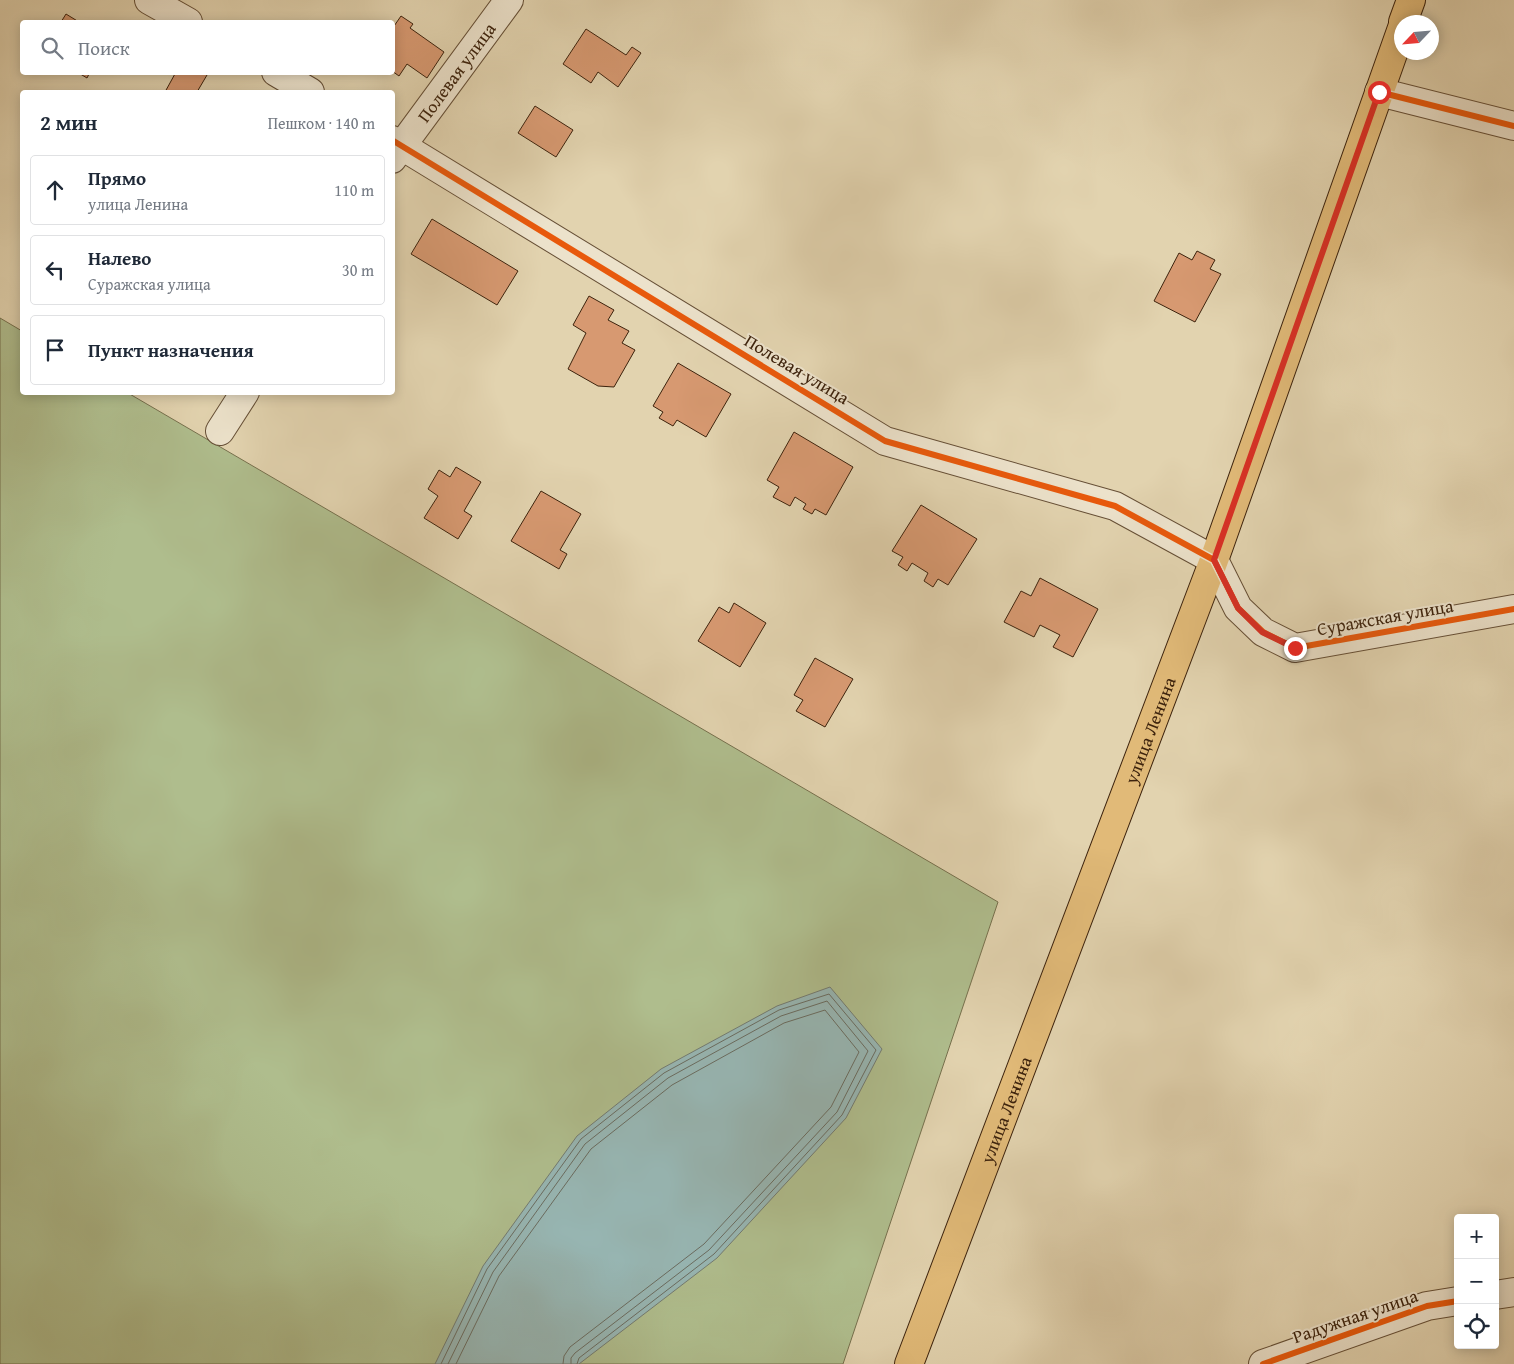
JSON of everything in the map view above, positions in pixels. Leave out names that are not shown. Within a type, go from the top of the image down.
[{"type":"main road","points":[[1406,15],[1411,0]]},
{"type":"main road","name":"улица Ленина","points":[[909,1364],[1214,560],[1394,50]]},
{"type":"street","points":[[149,0],[184,20]]},
{"type":"street","name":"Полевая улица","points":[[509,0],[396,148],[886,441],[1115,506],[1214,560]]},
{"type":"street","points":[[281,75],[307,90]]},
{"type":"street","points":[[1379,92],[1514,126]]},
{"type":"street","points":[[220,431],[243,395]]},
{"type":"street","name":"Суражская улица","points":[[1214,560],[1238,608],[1262,632],[1295,648],[1514,609]]},
{"type":"street","points":[[1499,1294],[1514,1292]]},
{"type":"street","name":"Радужная улица","points":[[1263,1364],[1427,1306],[1454,1302]]},
{"type":"green space","points":[[0,318],[20,330],[20,395],[131,395],[998,902],[843,1364],[0,1364]]},
{"type":"water","points":[[830,987],[882,1049],[846,1118],[717,1258],[579,1364],[435,1364],[483,1266],[577,1136],[661,1069],[777,1006]]},
{"type":"building","points":[[66,14],[76,20],[62,20]]},
{"type":"building","points":[[401,16],[413,24],[410,28],[444,52],[427,78],[407,64],[399,76],[395,73],[395,25]]},
{"type":"building","points":[[586,29],[626,55],[632,47],[641,53],[618,87],[598,72],[591,83],[563,64]]},
{"type":"building","points":[[174,75],[207,75],[198,90],[166,90]]},
{"type":"building","points":[[535,106],[573,130],[556,157],[518,133]]},
{"type":"building","points":[[432,219],[518,271],[497,305],[411,254]]},
{"type":"building","points":[[1197,251],[1215,260],[1210,269],[1221,274],[1195,322],[1154,301],[1179,253],[1192,260]]},
{"type":"building","points":[[589,296],[614,310],[608,320],[629,331],[622,343],[635,350],[614,387],[598,386],[568,369],[586,333],[573,325]]},
{"type":"building","points":[[678,363],[731,394],[706,437],[677,420],[673,426],[659,418],[663,412],[653,406]]},
{"type":"building","points":[[794,432],[853,467],[826,515],[815,509],[812,514],[803,509],[806,504],[795,497],[790,506],[773,497],[779,487],[767,480]]},
{"type":"building","points":[[456,467],[481,482],[464,511],[472,516],[458,539],[424,518],[438,496],[428,489],[439,470],[450,477]]},
{"type":"building","points":[[541,491],[581,514],[560,550],[567,554],[559,569],[511,541]]},
{"type":"building","points":[[921,505],[977,539],[948,585],[938,579],[933,587],[924,581],[928,573],[912,563],[907,571],[898,565],[903,557],[892,551]]},
{"type":"building","points":[[1040,578],[1098,609],[1073,657],[1053,647],[1060,635],[1040,625],[1034,637],[1004,622],[1021,591],[1031,596]]},
{"type":"building","points":[[734,603],[766,623],[740,667],[698,641],[719,607],[729,613]]},
{"type":"building","points":[[815,658],[853,679],[825,727],[796,711],[803,700],[794,695]]},
{"type":"cycle path","points":[[1379,92],[1514,126]]},
{"type":"cycle path","points":[[395,142],[885,441],[1115,506],[1214,560],[1238,608],[1263,632],[1295,648],[1514,609]]},
{"type":"cycle path","points":[[1263,1364],[1427,1306],[1454,1302]]},
{"type":"route","points":[[1295,648],[1262,632],[1238,608],[1214,560],[1379,92]]}]
